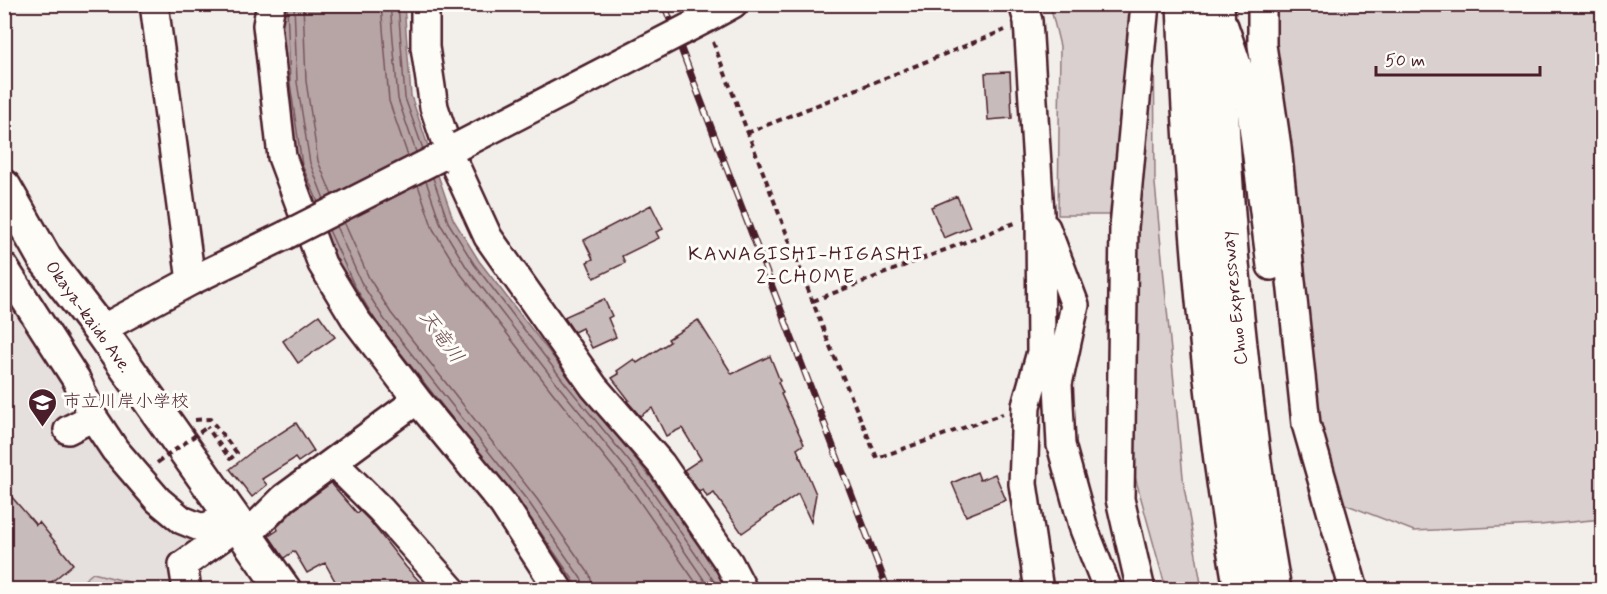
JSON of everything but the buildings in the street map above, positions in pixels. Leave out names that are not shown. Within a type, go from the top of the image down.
[{"type":"main road","name":"Chuo Expressway","points":[[1184,4],[1189,125],[1199,262],[1212,392],[1241,590]]},
{"type":"main road","name":"Chuo Expressway","points":[[1217,4],[1221,122],[1230,249],[1244,388],[1274,590]]},
{"type":"main road","name":"Okaya-kaido Ave.","points":[[9,207],[45,259],[100,330],[284,590]]},
{"type":"street","points":[[154,4],[191,281]]},
{"type":"street","points":[[271,4],[267,25],[282,157],[322,264],[356,320],[417,400],[502,504],[559,590]]},
{"type":"street","points":[[425,4],[425,47],[434,107],[450,152],[488,237],[594,387],[661,464],[729,562],[743,590]]},
{"type":"street","points":[[1141,590],[1120,499],[1124,227],[1145,4]]},
{"type":"street","points":[[1217,4],[1250,102],[1282,349],[1354,590]]},
{"type":"street","points":[[1262,4],[1262,45],[1277,147],[1306,424]]},
{"type":"street","points":[[1026,13],[1040,213],[1041,352],[1026,406],[1023,484],[1039,590]]},
{"type":"street","points":[[100,330],[191,281],[719,19]]},
{"type":"street","points":[[1040,213],[1075,305],[1058,384],[1061,445],[1084,529],[1108,590]]},
{"type":"street","points":[[4,267],[76,379],[93,417],[115,450],[158,500],[182,520],[202,528],[239,526]]},
{"type":"street","points":[[187,590],[183,566],[239,526],[284,498],[417,400]]},
{"type":"street","points":[[68,430],[93,417]]},
{"type":"street","points":[[333,462],[381,510],[452,590]]},
{"type":"path","points":[[747,133],[1026,13]]},
{"type":"path","points":[[719,19],[747,133],[877,458],[1026,406]]},
{"type":"path","points":[[813,301],[1040,213]]},
{"type":"path","points":[[157,463],[207,427],[230,459],[237,453],[210,419]]},
{"type":"shaded area","points":[[1050,5],[1154,5],[1155,184],[1184,487],[1202,589],[1166,589],[1121,426],[1131,215],[1058,215],[1060,46]]},
{"type":"shaded area","points":[[1255,5],[1602,5],[1602,519],[1540,525],[1414,531],[1314,492]]},
{"type":"shaded area","name":"市立川岸小学校","points":[[4,290],[72,391],[73,402],[67,412],[91,443],[207,544],[182,589],[5,589]]},
{"type":"shaded area","points":[[93,573],[128,582],[133,589],[73,589]]},
{"type":"water","name":"天竜川","points":[[281,5],[404,5],[411,96],[453,219],[479,261],[570,379],[651,478],[726,589],[572,589],[373,327],[349,288],[297,167],[284,83]]},
{"type":"waterway","points":[[1591,590],[1602,582]]},
{"type":"railway","points":[[664,4],[888,590]]},
{"type":"place","name":"市立川岸小学校","points":[[42,428]]},
{"type":"district","name":"KAWAGISHI-HIGASHI 2-CHOME","points":[[806,266]]}]
